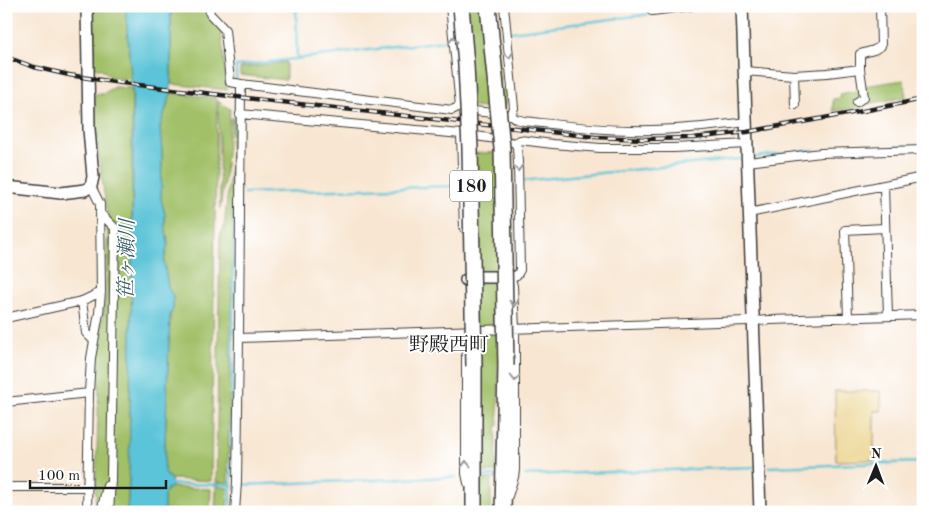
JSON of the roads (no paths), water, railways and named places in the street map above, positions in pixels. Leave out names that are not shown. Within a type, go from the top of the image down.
[{"type":"highway","name":"180","points":[[461,6],[470,148],[474,366],[474,512]]},
{"type":"highway","name":"180","points":[[488,6],[502,148],[506,366],[504,511]]},
{"type":"street","points":[[87,6],[89,129],[93,177],[91,186],[100,204],[101,292],[90,358],[87,512]]},
{"type":"street","points":[[209,6],[210,14],[225,30],[230,82],[452,110],[460,106]]},
{"type":"street","points":[[450,6],[460,106],[464,110],[511,114],[516,119],[524,121],[583,128],[630,130],[694,128],[746,122]]},
{"type":"street","points":[[495,6],[503,90]]},
{"type":"street","points":[[504,6],[514,108],[511,114]]},
{"type":"street","points":[[652,11],[691,6]]},
{"type":"street","points":[[742,6],[760,512]]},
{"type":"street","points":[[857,102],[864,98],[860,54],[881,46],[880,6]]},
{"type":"street","points":[[744,71],[794,75],[860,69]]},
{"type":"street","points":[[794,75],[795,105]]},
{"type":"street","points":[[235,512],[239,338],[240,114],[238,83]]},
{"type":"street","points":[[240,114],[461,134],[515,143],[520,140],[600,148],[664,148],[747,144]]},
{"type":"street","points":[[461,134],[467,331],[466,474],[474,512]]},
{"type":"street","points":[[466,280],[477,277],[510,277],[517,275],[520,270],[518,162],[515,143]]},
{"type":"street","points":[[748,162],[821,153],[923,150]]},
{"type":"street","points":[[504,511],[514,470],[515,329],[513,286],[510,277],[508,169]]},
{"type":"street","points":[[749,213],[923,178]]},
{"type":"street","points":[[6,187],[61,193],[85,190],[91,186]]},
{"type":"street","points":[[884,186],[888,316]]},
{"type":"street","points":[[100,213],[115,228],[109,512]]},
{"type":"street","points":[[848,318],[845,230],[885,228]]},
{"type":"street","points":[[6,318],[82,301],[101,292]]},
{"type":"street","points":[[82,301],[86,333],[94,341]]},
{"type":"street","points":[[239,338],[923,315]]},
{"type":"street","points":[[6,402],[89,393]]},
{"type":"street","points":[[101,512],[106,487],[111,480]]},
{"type":"street","points":[[6,487],[88,487]]},
{"type":"water","points":[[125,6],[171,6],[171,93],[160,127],[162,153],[161,199],[168,243],[164,262],[168,288],[173,296],[173,309],[170,315],[164,470],[171,479],[172,487],[167,489],[164,496],[164,512],[127,512],[129,482],[133,138],[132,88]]},
{"type":"waterway","points":[[296,6],[297,59]]},
{"type":"waterway","points":[[691,9],[710,6]]},
{"type":"waterway","points":[[511,32],[651,14]]},
{"type":"waterway","points":[[236,80],[236,66],[444,41]]},
{"type":"waterway","points":[[230,512],[236,86]]},
{"type":"waterway","points":[[894,147],[923,146]]},
{"type":"waterway","points":[[756,157],[814,150]]},
{"type":"waterway","points":[[521,181],[741,159]]},
{"type":"waterway","points":[[244,193],[454,186]]},
{"type":"waterway","points":[[769,467],[923,462]]},
{"type":"waterway","points":[[526,475],[754,467]]},
{"type":"waterway","points":[[480,476],[498,476]]},
{"type":"waterway","points":[[239,485],[456,477]]},
{"type":"waterway","points":[[170,484],[232,485]]},
{"type":"railway","points":[[6,57],[34,67],[114,82],[595,137],[693,138],[747,132],[923,99]]},
{"type":"district","name":"野殿西町","points":[[449,344]]},
{"type":"water label","name":"笹ヶ瀬川","points":[[126,259]]}]
